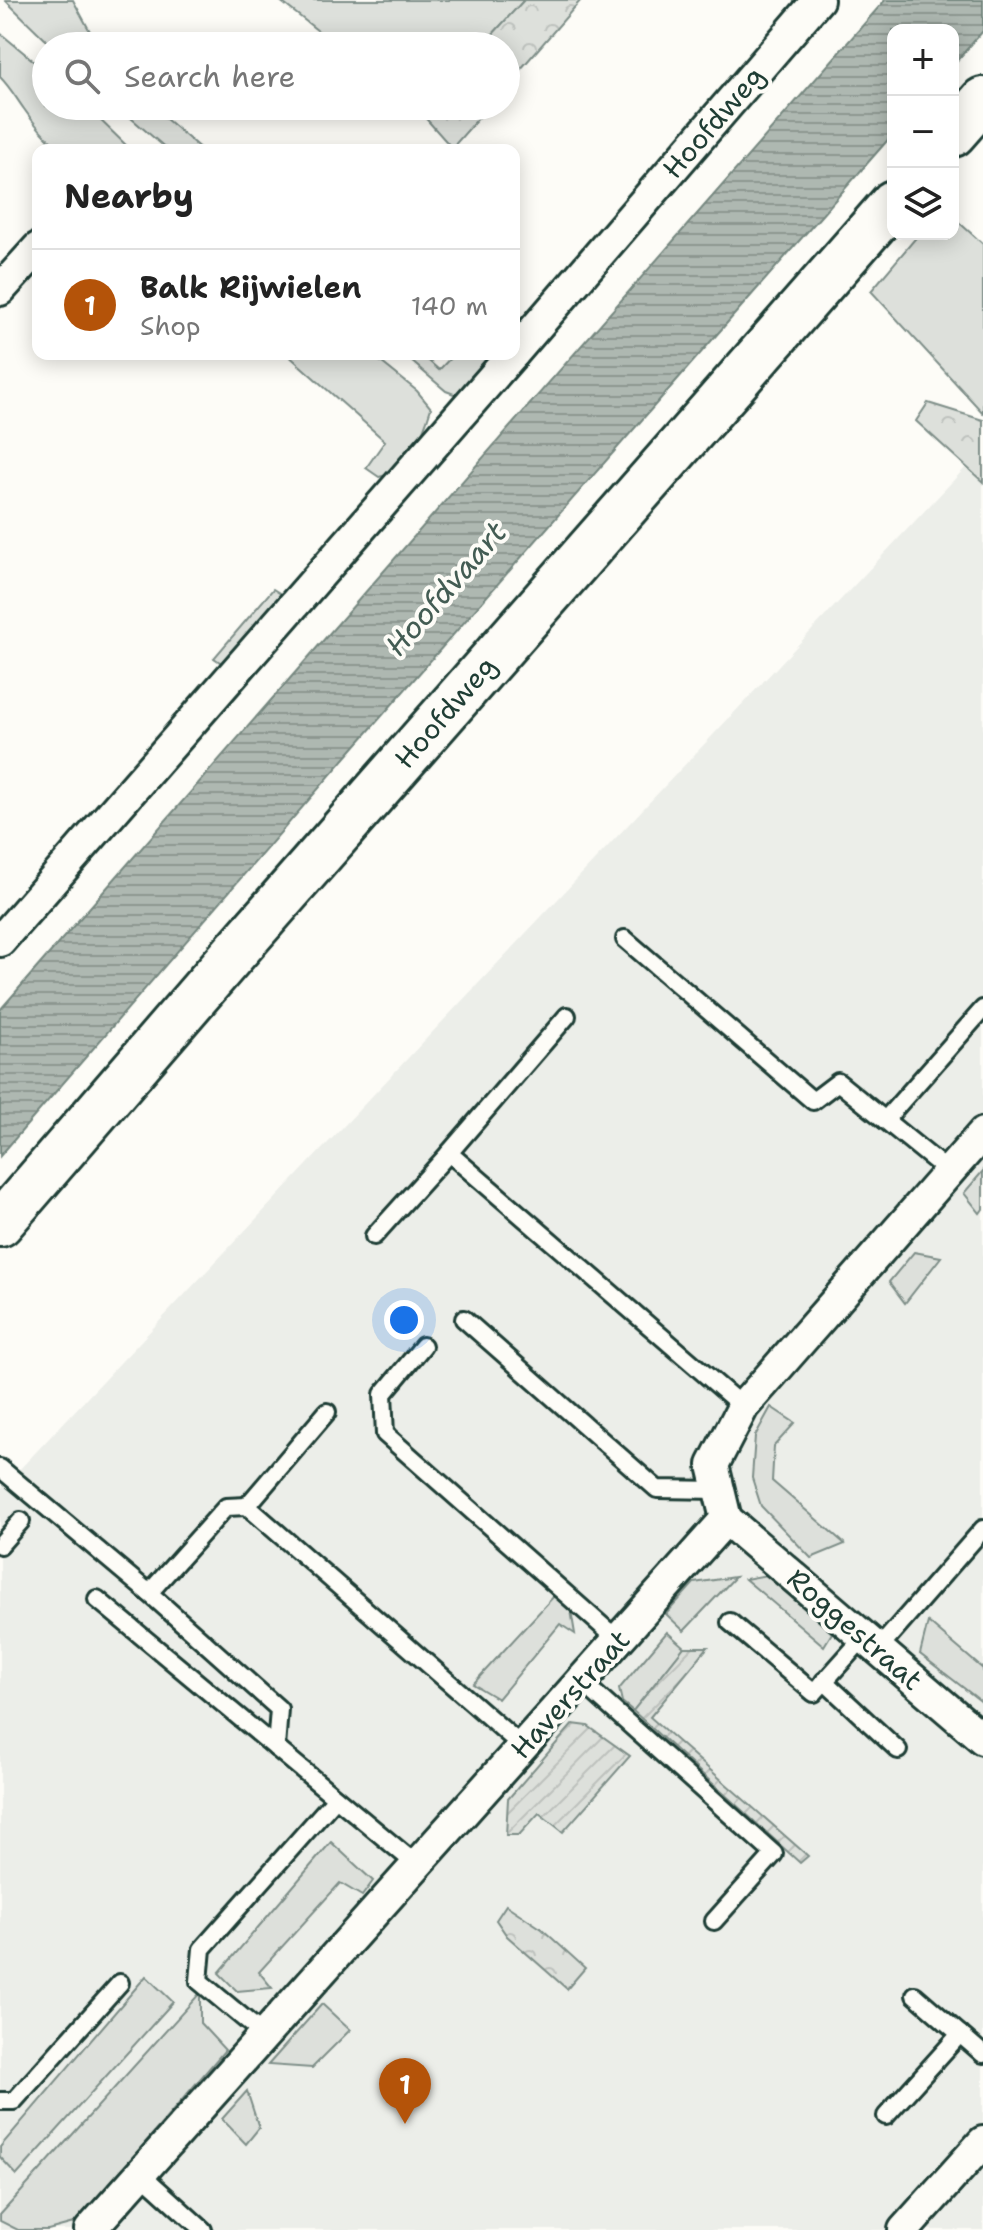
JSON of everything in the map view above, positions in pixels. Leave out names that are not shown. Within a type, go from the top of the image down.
[{"type":"street","name":"Hoofdweg","points":[[520,347],[818,0]]},
{"type":"street","points":[[959,127],[983,100]]},
{"type":"street","name":"Hoofdweg","points":[[0,1224],[887,210]]},
{"type":"street","points":[[0,290],[32,255]]},
{"type":"street","name":"Hoofdweg","points":[[0,941],[509,360]]},
{"type":"street","points":[[723,1504],[713,1465],[743,1407],[983,1133]]},
{"type":"street","name":"Haverstraat","points":[[90,2230],[618,1640],[723,1504]]},
{"type":"street","name":"Roggestraat","points":[[723,1504],[871,1643],[983,1739]]},
{"type":"street","points":[[904,2230],[983,2142]]},
{"type":"lane","points":[[625,939],[813,1101],[838,1082],[949,1172]]},
{"type":"lane","points":[[885,1120],[983,1009]]},
{"type":"lane","points":[[374,1236],[567,1016]]},
{"type":"lane","points":[[449,1153],[743,1407]]},
{"type":"lane","points":[[464,1319],[657,1489],[723,1504]]},
{"type":"lane","points":[[423,1346],[383,1394],[385,1434],[618,1640]]},
{"type":"lane","points":[[247,1506],[327,1412]]},
{"type":"lane","points":[[0,1468],[149,1593],[279,1709],[276,1748]]},
{"type":"lane","points":[[149,1593],[226,1507],[247,1506],[523,1747]]},
{"type":"lane","points":[[0,1545],[21,1521]]},
{"type":"lane","points":[[730,1622],[814,1693],[824,1681],[871,1643],[983,1529]]},
{"type":"lane","points":[[97,1599],[417,1865]]},
{"type":"lane","points":[[581,1681],[774,1854],[714,1921]]},
{"type":"lane","points":[[824,1681],[898,1750]]},
{"type":"lane","points":[[264,2035],[199,1981],[202,1949],[336,1798]]},
{"type":"lane","points":[[0,2101],[14,2101],[120,1983]]},
{"type":"lane","points":[[915,1995],[983,2054]]},
{"type":"lane","points":[[886,2116],[960,2034]]},
{"type":"lane","points":[[140,2173],[203,2230]]},
{"type":"shaded area","points":[[983,449],[983,2230],[0,2230],[0,1488]]},
{"type":"green space","points":[[5,0],[73,0],[90,32],[38,32]]},
{"type":"green space","points":[[279,0],[524,0],[495,32],[319,32]]},
{"type":"green space","points":[[524,0],[581,0],[520,70],[520,32],[495,32]]},
{"type":"green space","points":[[0,33],[32,59],[32,119],[10,89],[0,77]]},
{"type":"green space","points":[[32,120],[100,120],[125,144],[54,144]]},
{"type":"green space","points":[[133,120],[167,120],[195,144],[161,144]]},
{"type":"green space","points":[[427,120],[477,120],[456,144],[448,144]]},
{"type":"green space","points":[[959,222],[983,244],[983,413],[871,291],[914,240],[959,240]]},
{"type":"green space","points":[[294,360],[378,360],[417,391],[431,408],[424,429],[407,459],[390,473],[379,477],[366,468],[385,441]]},
{"type":"green space","points":[[410,360],[428,360],[439,370],[448,360],[494,360],[465,398],[446,391]]},
{"type":"green space","points":[[928,403],[983,420],[983,482],[916,421]]},
{"type":"green space","points":[[273,589],[284,596],[223,664],[214,658]]},
{"type":"green space","points":[[983,1171],[983,1209],[980,1213],[964,1193]]},
{"type":"green space","points":[[914,1252],[941,1257],[905,1303],[889,1282]]},
{"type":"green space","points":[[771,1407],[795,1423],[774,1446],[772,1481],[845,1544],[811,1558],[761,1506],[752,1478],[755,1436]]},
{"type":"green space","points":[[767,1575],[832,1633],[824,1646],[745,1579]]},
{"type":"green space","points":[[735,1577],[684,1631],[666,1614],[694,1583]]},
{"type":"green space","points":[[554,1596],[571,1610],[575,1634],[560,1624],[498,1699],[473,1684]]},
{"type":"green space","points":[[928,1622],[983,1669],[983,1703],[920,1654]]},
{"type":"green space","points":[[667,1632],[684,1647],[633,1711],[622,1702],[619,1689]]},
{"type":"green space","points":[[684,1647],[708,1647],[650,1717],[808,1856],[800,1863],[633,1711]]},
{"type":"green space","points":[[573,1724],[588,1726],[630,1756],[563,1832],[539,1813],[519,1835],[506,1835],[508,1799]]},
{"type":"green space","points":[[331,1842],[373,1881],[362,1896],[340,1883],[259,1972],[272,1988],[237,1991],[219,1973]]},
{"type":"green space","points":[[506,1905],[542,1929],[585,1968],[567,1989],[507,1936],[496,1920]]},
{"type":"green space","points":[[146,1976],[173,2002],[17,2175],[0,2157],[0,2147]]},
{"type":"green space","points":[[200,1993],[200,2023],[225,2050],[77,2222],[48,2230],[18,2230],[0,2221],[0,2215]]},
{"type":"green space","points":[[322,2004],[350,2030],[312,2068],[268,2065]]},
{"type":"green space","points":[[247,2091],[259,2128],[246,2144],[222,2119]]},
{"type":"water","name":"Hoofdvaart","points":[[885,0],[983,0],[983,31],[959,58],[959,24],[887,24],[887,141],[0,1156],[0,1010]]},
{"type":"place","name":"Balk Rijwielen","points":[[405,2124]]}]
